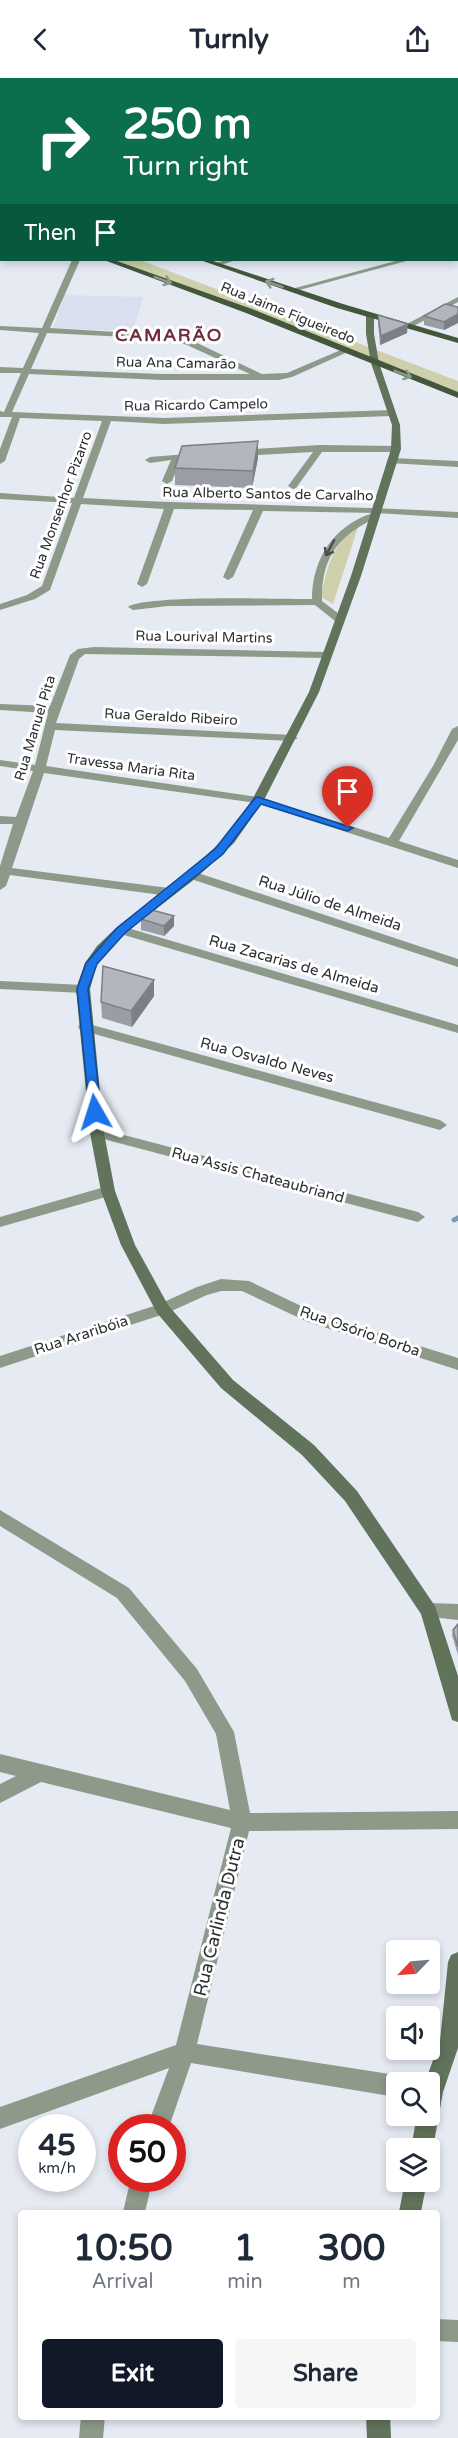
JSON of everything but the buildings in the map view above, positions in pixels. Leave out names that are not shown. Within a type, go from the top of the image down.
[{"type":"main road","name":"Rua Jaime Figueiredo","points":[[111,261],[249,311],[458,395]]},
{"type":"main road","points":[[208,261],[370,315],[458,341]]},
{"type":"main road","points":[[370,315],[370,334],[375,363],[396,425],[394,455],[356,576],[314,692],[258,800],[230,840],[192,875],[121,930],[91,963],[82,989],[97,1133],[108,1191],[128,1245],[162,1309],[227,1384],[308,1449],[351,1496],[429,1611],[458,1713]]},
{"type":"main road","points":[[440,2074],[454,2040],[458,1962]]},
{"type":"main road","points":[[410,2210],[414,2192]]},
{"type":"main road","points":[[378,2420],[379,2438]]},
{"type":"street","points":[[0,461],[8,414],[76,261]]},
{"type":"street","points":[[218,264],[228,261]]},
{"type":"street","points":[[292,290],[402,261]]},
{"type":"street","points":[[407,326],[458,299]]},
{"type":"street","points":[[0,328],[179,339],[260,376]]},
{"type":"street","name":"Rua Ana Camarão","points":[[0,370],[162,377],[289,375],[346,351]]},
{"type":"street","name":"Rua Ricardo Campelo","points":[[8,414],[164,421],[392,413]]},
{"type":"street","name":"Rua Monsenhor Pizarro","points":[[0,607],[31,597],[46,588],[76,500],[107,420]]},
{"type":"street","points":[[292,486],[320,448]]},
{"type":"street","points":[[224,454],[320,448],[458,464]]},
{"type":"street","points":[[150,459],[212,455]]},
{"type":"street","points":[[167,481],[177,457]]},
{"type":"street","name":"Rua Alberto Santos de Carvalho","points":[[0,496],[170,506],[458,515]]},
{"type":"street","points":[[142,584],[170,506]]},
{"type":"street","points":[[228,577],[259,508]]},
{"type":"street","points":[[317,602],[318,581],[327,551],[336,538],[374,513]]},
{"type":"street","points":[[133,607],[168,603],[317,602],[339,619]]},
{"type":"street","name":"Rua Lourival Martins","points":[[82,651],[326,655]]},
{"type":"street","name":"Rua Manuel Pita","points":[[0,886],[2,870],[40,768],[54,710],[74,657],[82,651]]},
{"type":"street","points":[[0,707],[54,710]]},
{"type":"street","name":"Rua Geraldo Ribeiro","points":[[49,726],[292,738]]},
{"type":"street","points":[[393,842],[439,766],[458,729]]},
{"type":"street","name":"Travessa Maria Rita","points":[[0,763],[258,800],[458,864]]},
{"type":"street","points":[[0,820],[20,821]]},
{"type":"street","points":[[2,870],[169,892]]},
{"type":"street","name":"Rua Júlio de Almeida","points":[[192,875],[458,963]]},
{"type":"street","name":"Rua Zacarias de Almeida","points":[[121,930],[458,1029]]},
{"type":"street","points":[[0,985],[82,989]]},
{"type":"street","name":"Rua Osvaldo Neves","points":[[85,1027],[440,1125]]},
{"type":"street","name":"Rua Assis Chateaubriand","points":[[97,1133],[418,1217]]},
{"type":"street","points":[[0,1222],[108,1191]]},
{"type":"street","name":"Rua Osório Borba","points":[[162,1309],[221,1285],[244,1285],[313,1318],[458,1364]]},
{"type":"street","name":"Rua Araribóia","points":[[0,1362],[162,1309]]},
{"type":"street","name":"Rua Carlinda Dutra","points":[[5,1524],[123,1593],[191,1675],[225,1732],[242,1822],[186,2052],[163,2114]]},
{"type":"street","points":[[429,1611],[458,1612]]},
{"type":"street","points":[[0,1763],[37,1774],[242,1822],[458,1820]]},
{"type":"street","points":[[0,1794],[37,1774]]},
{"type":"street","points":[[0,2118],[186,2052],[386,2084]]},
{"type":"street","points":[[134,2210],[139,2192]]},
{"type":"street","points":[[440,2330],[458,2331]]},
{"type":"street","points":[[91,2438],[93,2420]]},
{"type":"shaded area","points":[[65,295],[143,297],[133,331],[53,328]]},
{"type":"green space","points":[[115,261],[143,261],[458,381],[458,394]]},
{"type":"green space","points":[[358,527],[333,604],[321,597],[328,566],[342,541]]},
{"type":"waterway","points":[[454,1220],[458,1218]]},
{"type":"district","name":"CAMARÃO","points":[[169,335]]},
{"type":"route","points":[[95,1112],[82,989],[91,963],[102,949],[121,930],[219,852],[258,800],[348,828]]}]
